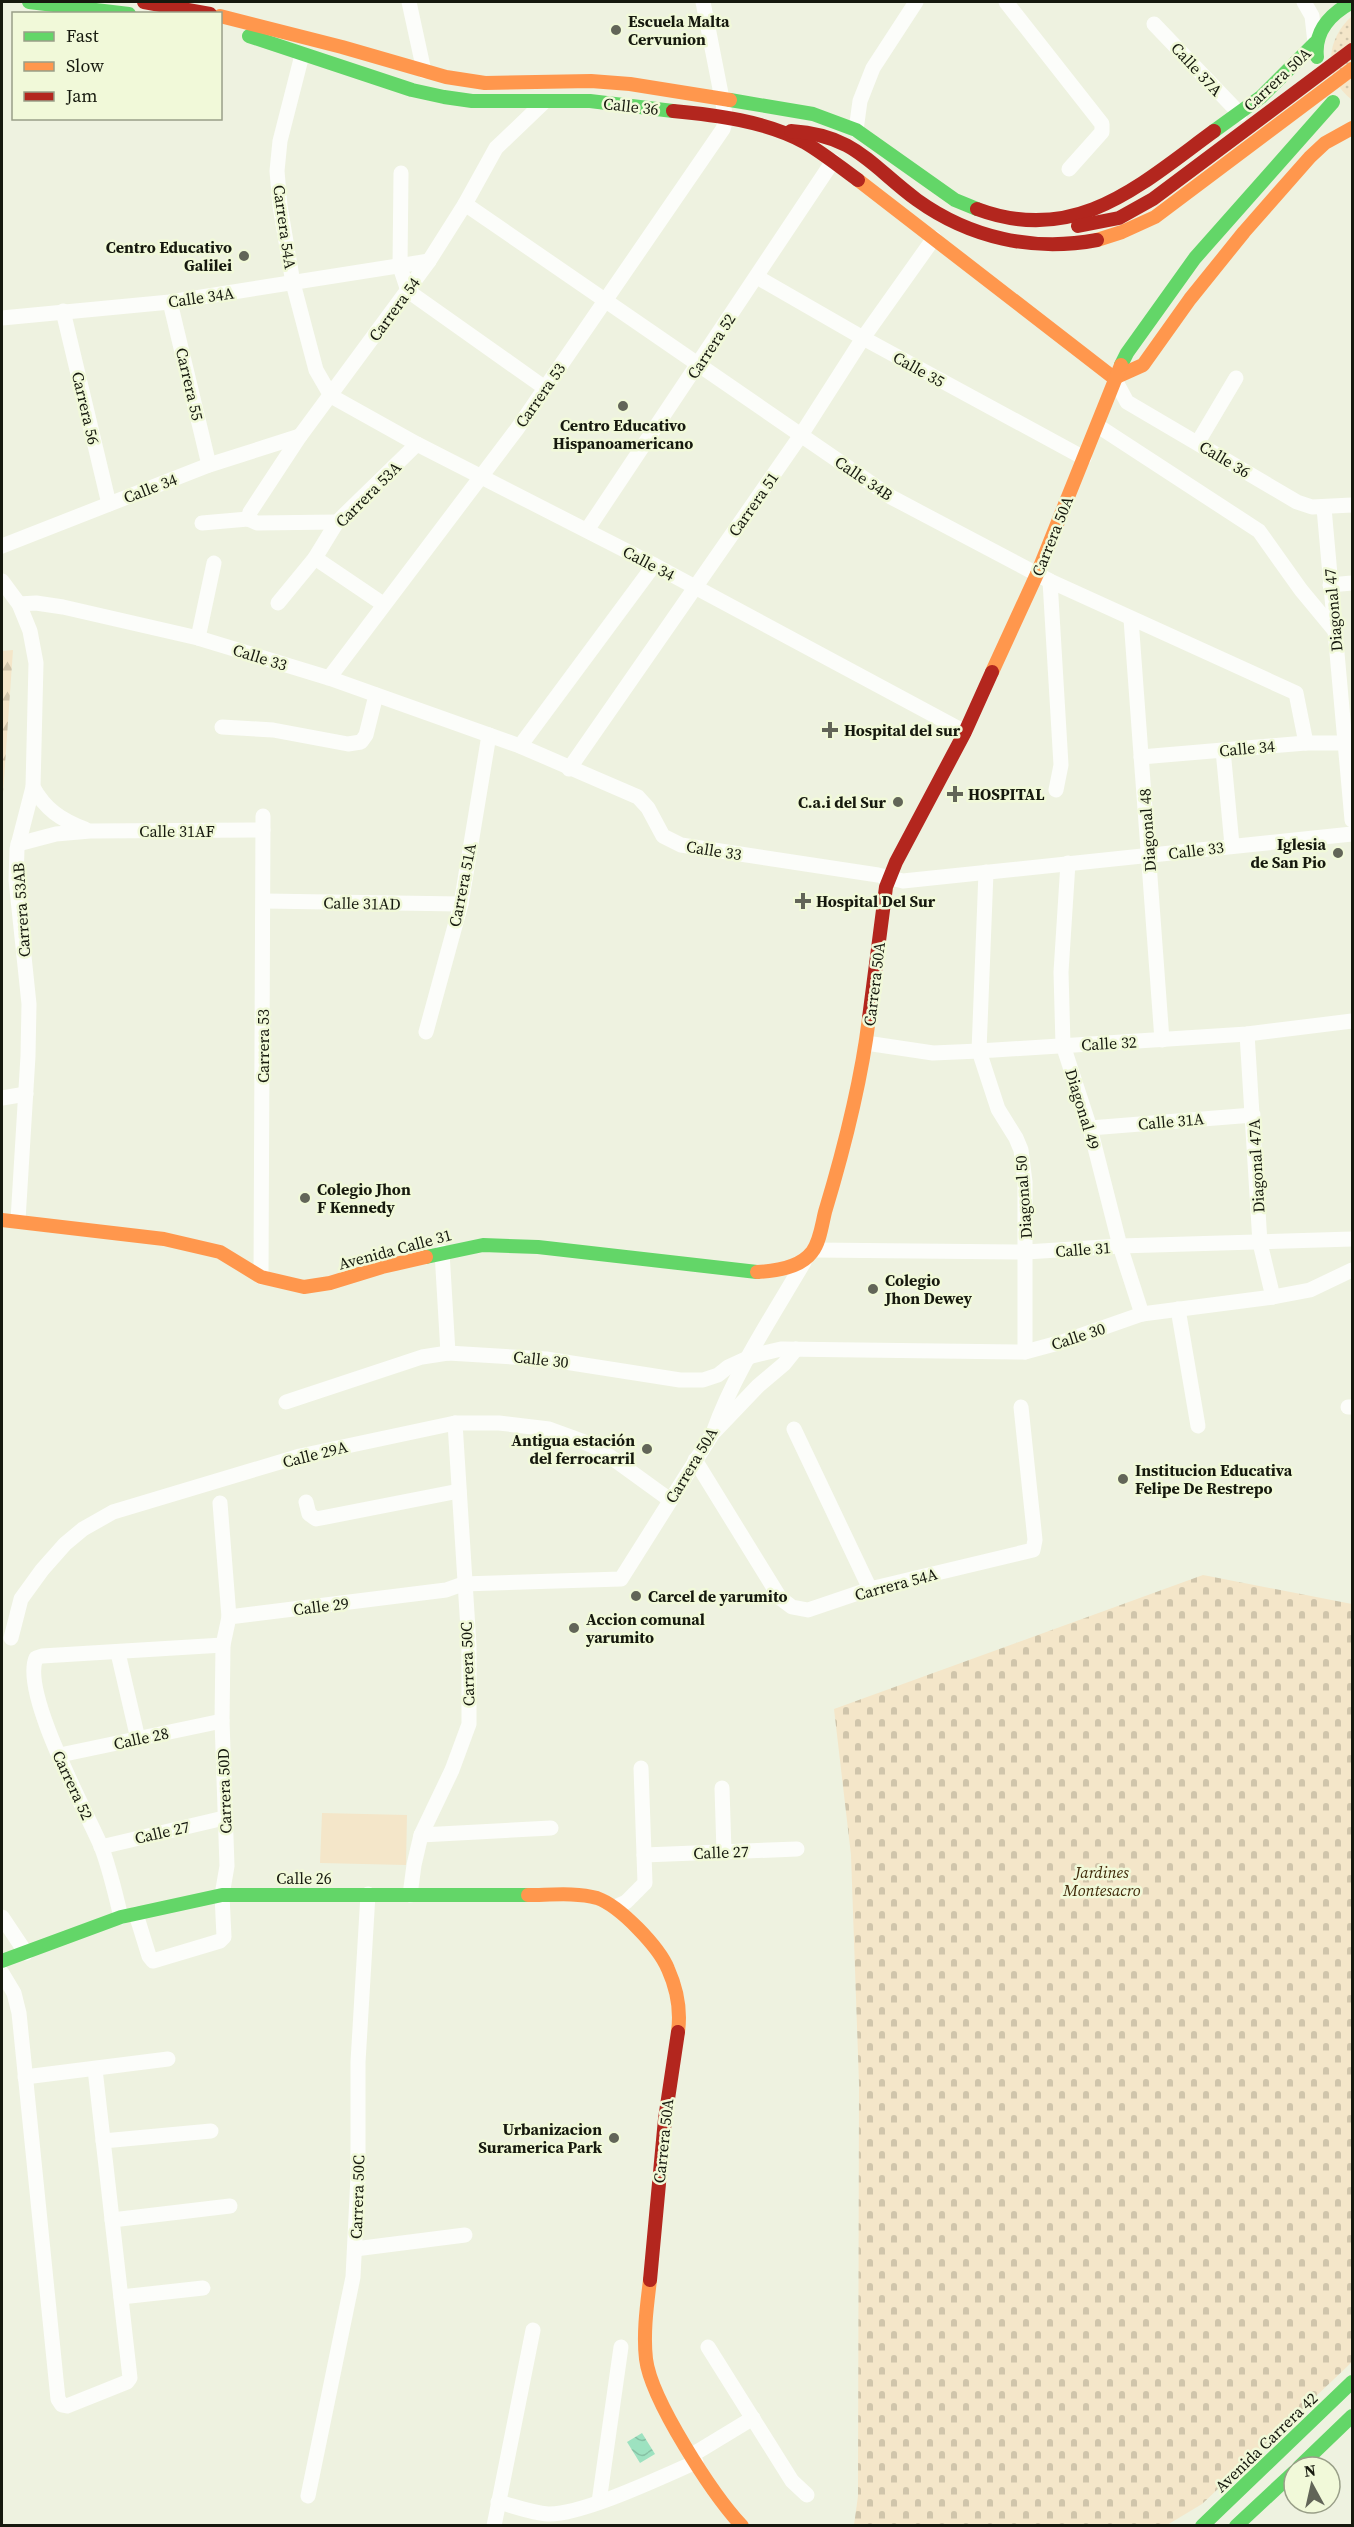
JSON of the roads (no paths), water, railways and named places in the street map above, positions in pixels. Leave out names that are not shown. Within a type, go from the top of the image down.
[{"type":"main road","points":[[29,2],[112,12]]},
{"type":"main road","points":[[144,2],[199,12]]},
{"type":"main road","name":"Carrera 50A","points":[[1016,219],[1063,218],[1103,206],[1128,194],[1273,88],[1315,43],[1328,20],[1344,5],[1353,2]]},
{"type":"main road","name":"Calle 36","points":[[222,17],[342,47],[424,71],[485,82],[591,81],[651,87],[813,114],[856,130],[955,200],[984,211],[1016,219]]},
{"type":"main road","name":"Calle 36","points":[[222,29],[412,90],[444,97],[472,101],[590,101],[703,114],[775,129],[804,142],[833,161],[999,290],[1036,301],[1097,353],[1114,378]]},
{"type":"main road","name":"Carrera 50A","points":[[809,1256],[838,1169],[866,1043],[886,886],[1044,578],[1084,458],[1098,426],[1114,378],[1127,353],[1195,258],[1284,157],[1313,127],[1338,107],[1318,65],[1315,43]]},
{"type":"main road","points":[[984,211],[999,221],[1017,226],[1064,228],[1119,218],[1171,187],[1353,50]]},
{"type":"main road","points":[[775,129],[813,132],[830,137],[873,163],[918,201],[944,218],[972,231],[1035,245],[1070,244],[1100,239],[1126,231],[1155,217],[1353,69]]},
{"type":"main road","points":[[1114,378],[1143,365],[1190,299],[1244,231],[1325,143],[1353,128]]},
{"type":"main road","name":"Avenida Calle 31","points":[[2,1220],[164,1239],[220,1252],[261,1277],[304,1287],[330,1283],[442,1252],[483,1245],[508,1244],[759,1272],[781,1269],[809,1256]]},
{"type":"main road","name":"Calle 26","points":[[2,1961],[121,1917],[222,1895],[579,1896],[596,1898],[615,1907]]},
{"type":"main road","name":"Carrera 50A","points":[[615,1907],[640,1931],[667,1966],[677,1993],[680,2019],[665,2119],[647,2306],[646,2358],[652,2382],[694,2458],[727,2510],[742,2526]]},
{"type":"main road","name":"Avenida Carrera 42","points":[[1202,2524],[1353,2382]]},
{"type":"main road","points":[[1311,2455],[1353,2415]]},
{"type":"main road","points":[[1236,2526],[1282,2483]]},
{"type":"street","points":[[409,2],[424,71]]},
{"type":"street","points":[[703,2],[726,119]]},
{"type":"street","points":[[856,130],[860,117],[860,101],[873,68],[916,2]]},
{"type":"street","points":[[1006,2],[1102,124],[1102,132],[1069,169]]},
{"type":"street","points":[[1304,2],[1312,16],[1315,43]]},
{"type":"street","name":"Calle 37A","points":[[1154,24],[1240,114]]},
{"type":"street","name":"Carrera 54A","points":[[302,55],[280,141],[277,171],[280,206],[293,283],[316,370],[331,396]]},
{"type":"street","name":"Carrera 54","points":[[248,519],[250,512],[300,436],[429,261],[465,204],[495,148],[543,102]]},
{"type":"street","name":"Carrera 53","points":[[329,678],[545,388],[723,129],[726,119]]},
{"type":"street","name":"Carrera 52","points":[[587,530],[833,161]]},
{"type":"street","points":[[401,173],[400,267],[408,291],[545,388]]},
{"type":"street","name":"Calle 34B","points":[[465,204],[891,497],[1044,578],[1131,620],[1296,693],[1306,743]]},
{"type":"street","name":"Carrera 51","points":[[569,769],[801,435],[864,338],[934,238]]},
{"type":"street","name":"Calle 34A","points":[[2,318],[170,302],[429,261]]},
{"type":"street","name":"Calle 35","points":[[757,277],[1084,458]]},
{"type":"street","name":"Carrera 55","points":[[170,302],[209,465]]},
{"type":"street","name":"Carrera 56","points":[[63,311],[109,504]]},
{"type":"street","name":"Calle 36","points":[[1114,378],[1127,402],[1297,502],[1324,508],[1353,505]]},
{"type":"street","points":[[1198,442],[1236,378]]},
{"type":"street","name":"Calle 34","points":[[331,396],[417,444],[654,565],[966,732]]},
{"type":"street","points":[[1098,426],[1259,531],[1300,590],[1335,630]]},
{"type":"street","name":"Calle 34","points":[[2,546],[209,465],[300,436]]},
{"type":"street","name":"Carrera 53A","points":[[278,603],[315,558],[337,522],[417,444]]},
{"type":"street","name":"Diagonal 47","points":[[1324,508],[1335,630],[1346,671],[1353,820]]},
{"type":"street","points":[[202,523],[248,519],[257,523],[337,522]]},
{"type":"street","points":[[315,558],[383,604]]},
{"type":"street","points":[[198,638],[214,563]]},
{"type":"street","points":[[520,746],[654,565]]},
{"type":"street","points":[[1044,578],[1061,765],[1056,790]]},
{"type":"street","name":"Carrera 53AB","points":[[2,581],[19,604],[30,631],[36,663],[33,787],[18,844],[16,880],[29,1004],[18,1221]]},
{"type":"street","points":[[1330,585],[1353,583]]},
{"type":"street","name":"Calle 33","points":[[19,604],[63,607],[198,638],[329,678],[520,746],[638,798],[648,808],[663,836],[681,845],[903,881],[1353,834]]},
{"type":"street","points":[[30,631],[39,604]]},
{"type":"street","name":"Diagonal 48","points":[[1131,620],[1162,1040]]},
{"type":"street","points":[[222,727],[273,730],[348,744],[361,742],[366,735],[376,695]]},
{"type":"street","name":"Carrera 51A","points":[[426,1032],[461,904],[489,735]]},
{"type":"street","name":"Calle 34","points":[[1141,757],[1306,743],[1349,744]]},
{"type":"street","points":[[1223,750],[1232,845]]},
{"type":"street","name":"Calle 31AF","points":[[33,787],[50,811],[68,823],[90,831]]},
{"type":"street","name":"Carrera 53","points":[[261,1277],[263,823]]},
{"type":"street","name":"Calle 31AF","points":[[18,844],[56,834],[90,831],[263,823]]},
{"type":"street","name":"Diagonal 49","points":[[1068,863],[1061,972],[1063,1045],[1090,1128],[1120,1246],[1142,1314]]},
{"type":"street","name":"Diagonal 50","points":[[986,872],[979,1051],[998,1109],[1021,1150],[1025,1182],[1025,1352]]},
{"type":"street","name":"Calle 31AD","points":[[264,901],[461,904]]},
{"type":"street","name":"Calle 32","points":[[866,1043],[933,1053],[979,1051],[1246,1034],[1353,1021]]},
{"type":"street","name":"Diagonal 47A","points":[[1246,1034],[1260,1243],[1273,1297]]},
{"type":"street","points":[[2,1098],[26,1094]]},
{"type":"street","name":"Calle 31A","points":[[1090,1128],[1253,1115]]},
{"type":"street","name":"Calle 31","points":[[809,1256],[1026,1252],[1120,1246],[1353,1239]]},
{"type":"street","points":[[442,1252],[448,1353]]},
{"type":"street","name":"Carrera 50A","points":[[621,1579],[713,1433],[718,1418],[762,1334],[809,1256]]},
{"type":"street","name":"Calle 30","points":[[286,1402],[422,1358],[448,1353],[546,1359],[680,1380],[703,1380],[718,1375],[728,1367],[752,1356],[781,1349],[1025,1352],[1062,1342],[1142,1314],[1310,1290],[1353,1270]]},
{"type":"street","points":[[1178,1309],[1198,1426]]},
{"type":"street","points":[[713,1433],[724,1425],[758,1386],[784,1364],[796,1349]]},
{"type":"street","name":"Carrera 54A","points":[[695,1460],[780,1598],[792,1607],[808,1610],[870,1589],[1033,1550],[1035,1539],[1021,1407]]},
{"type":"street","name":"Carrera 50C","points":[[410,1895],[421,1836],[452,1770],[469,1724],[469,1645],[463,1584],[455,1423]]},
{"type":"street","name":"Calle 29A","points":[[10,1638],[21,1599],[42,1570],[65,1544],[83,1529],[113,1512],[300,1456],[455,1423],[499,1423],[549,1430],[582,1441],[601,1450],[670,1500]]},
{"type":"street","points":[[794,1429],[870,1589]]},
{"type":"street","points":[[306,1502],[309,1514],[316,1519],[459,1491]]},
{"type":"street","points":[[138,1739],[118,1653],[223,1645],[229,1617],[220,1503]]},
{"type":"street","name":"Calle 29","points":[[229,1617],[446,1590],[463,1584],[621,1579]]},
{"type":"street","name":"Carrera 50D","points":[[136,1914],[149,1956],[153,1961],[220,1941],[224,1936],[222,1895],[227,1866],[222,1721],[223,1645]]},
{"type":"street","name":"Carrera 52","points":[[118,1653],[42,1656],[36,1658],[33,1665],[34,1684],[53,1743],[101,1847],[121,1917]]},
{"type":"street","name":"Calle 28","points":[[60,1755],[222,1721]]},
{"type":"street","points":[[615,1907],[626,1902],[645,1883],[641,1768]]},
{"type":"street","points":[[723,1788],[724,1852]]},
{"type":"street","name":"Calle 27","points":[[101,1847],[224,1818]]},
{"type":"street","points":[[421,1836],[551,1828]]},
{"type":"street","name":"Calle 27","points":[[644,1855],[797,1849]]},
{"type":"street","name":"Carrera 50C","points":[[308,2496],[353,2277],[358,2176],[358,2062],[368,1894]]},
{"type":"street","points":[[2,1917],[26,1953]]},
{"type":"street","points":[[2,1973],[18,2003],[58,2399],[62,2405],[67,2406],[127,2382],[130,2378],[95,2069]]},
{"type":"street","points":[[25,2077],[168,2059]]},
{"type":"street","points":[[104,2141],[211,2130]]},
{"type":"street","points":[[112,2220],[230,2206]]},
{"type":"street","points":[[355,2249],[465,2235]]},
{"type":"street","points":[[122,2297],[203,2288]]},
{"type":"street","points":[[494,2526],[533,2330]]},
{"type":"street","points":[[599,2502],[621,2347]]},
{"type":"street","points":[[708,2347],[792,2481],[807,2495]]},
{"type":"street","points":[[498,2502],[548,2514],[599,2502],[694,2458],[753,2418]]},
{"type":"water","points":[[642,2433],[655,2454],[640,2463],[627,2442]]},
{"type":"place","name":"Escuela Malta Cervunion","points":[[616,30]]},
{"type":"place","name":"Centro Educativo Galilei","points":[[244,256]]},
{"type":"place","name":"Centro Educativo Hispanoamericano","points":[[623,406]]},
{"type":"place","name":"Hospital del sur","points":[[830,730]]},
{"type":"place","name":"HOSPITAL","points":[[955,794]]},
{"type":"place","name":"C.a.i del Sur","points":[[898,802]]},
{"type":"place","name":"Iglesia de San Pio","points":[[1338,853]]},
{"type":"place","name":"Hospital Del Sur","points":[[803,901]]},
{"type":"place","name":"Colegio Jhon F Kennedy","points":[[305,1198]]},
{"type":"place","name":"Colegio Jhon Dewey","points":[[873,1289]]},
{"type":"place","name":"Antigua estación del ferrocarril","points":[[647,1449]]},
{"type":"place","name":"Institucion Educativa Felipe De Restrepo","points":[[1123,1479]]},
{"type":"place","name":"Carcel de yarumito","points":[[636,1596]]},
{"type":"place","name":"Accion comunal yarumito","points":[[574,1628]]},
{"type":"place","name":"Urbanizacion Suramerica Park","points":[[614,2138]]},
{"type":"park label","name":"Jardines Montesacro","points":[[1102,1881]]}]
